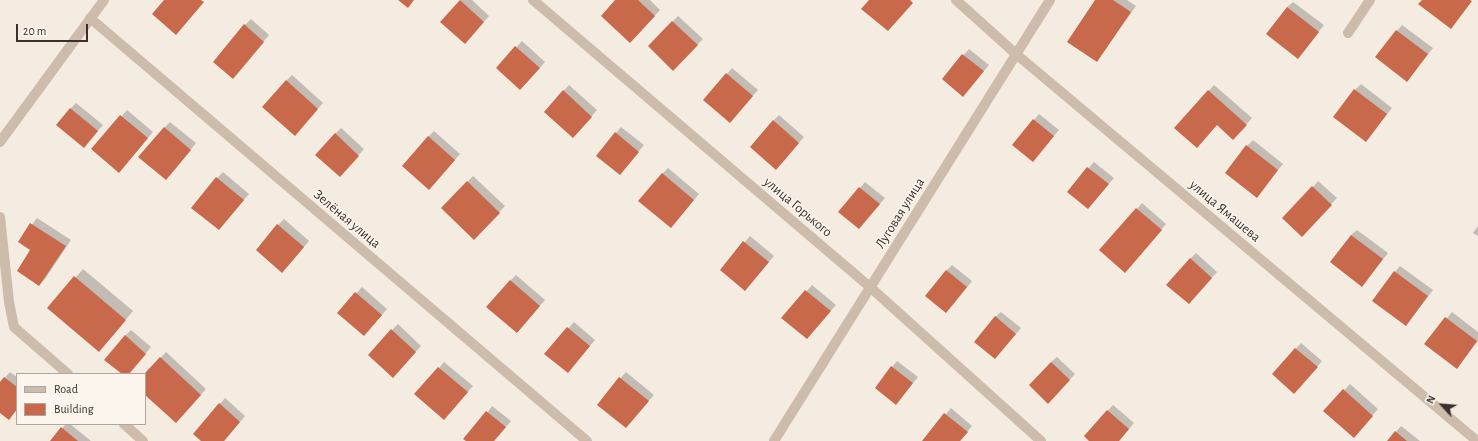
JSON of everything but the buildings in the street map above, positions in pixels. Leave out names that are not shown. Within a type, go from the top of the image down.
[{"type":"street","points":[[0,142],[104,0]]},
{"type":"street","name":"улица Горького","points":[[533,0],[870,287],[1041,441]]},
{"type":"street","name":"улица Ямашева","points":[[956,0],[1016,54],[1477,441]]},
{"type":"street","name":"Луговая улица","points":[[774,441],[1050,0]]},
{"type":"street","points":[[1348,33],[1370,0]]},
{"type":"street","name":"Зелёная улица","points":[[90,18],[587,441]]},
{"type":"street","points":[[0,217],[8,302],[14,326],[67,373]]},
{"type":"street","points":[[125,425],[143,441]]}]
